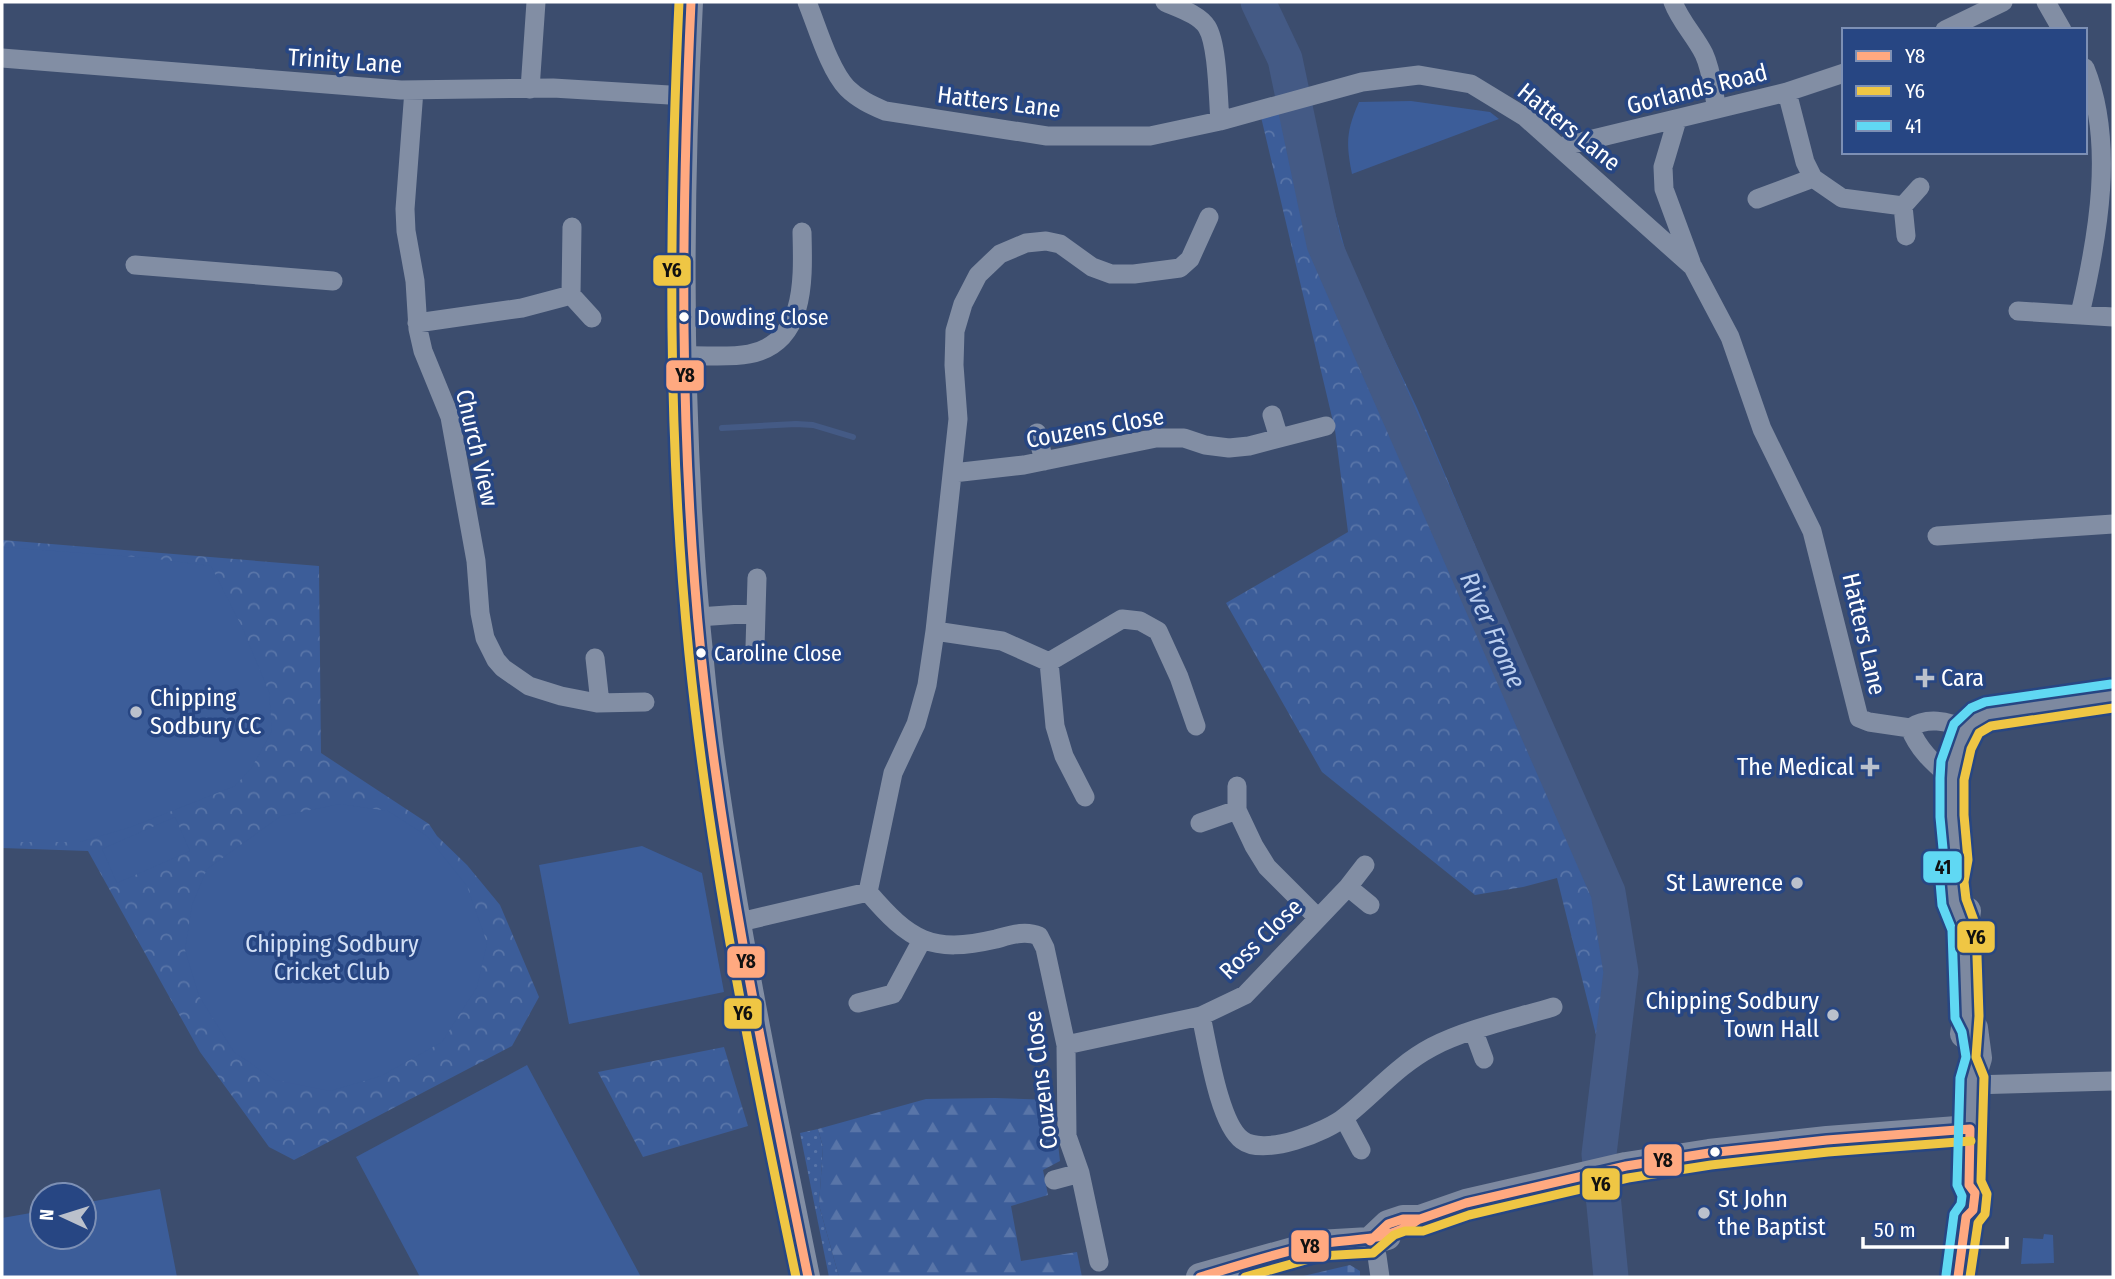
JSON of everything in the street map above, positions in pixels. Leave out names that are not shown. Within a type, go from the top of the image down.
[{"type":"main road","points":[[1958,1277],[1966,1217],[1960,1209],[1962,1192],[1969,1185],[1972,1082],[1964,1059],[1967,1016],[1964,928],[1969,891],[1956,860],[1952,816],[1953,764],[1965,730],[1987,714],[2113,696]]},
{"type":"main road","points":[[1199,1277],[1318,1244],[1370,1241],[1398,1233],[1420,1219],[1465,1203],[1624,1166],[1827,1140],[1970,1129]]},
{"type":"street","points":[[530,89],[536,2]]},
{"type":"street","points":[[691,2],[686,96],[684,356],[689,515],[698,617],[712,745],[740,922],[808,1277]]},
{"type":"street","name":"Hatters Lane","points":[[807,2],[844,86],[861,100],[884,111],[1047,136],[1150,136],[1220,121],[1362,82],[1419,75],[1471,84],[1525,117],[1693,267],[1730,337],[1762,429],[1812,531],[1836,617],[1858,716],[1862,720],[1910,729]]},
{"type":"street","points":[[1165,2],[1191,13],[1207,27],[1214,50],[1220,121]]},
{"type":"street","points":[[1673,2],[1678,15],[1693,34],[1705,57],[1717,109]]},
{"type":"street","points":[[1949,28],[2003,2]]},
{"type":"street","points":[[2046,2],[2061,28]]},
{"type":"street","name":"Trinity Lane","points":[[2,58],[414,90],[530,89],[686,96]]},
{"type":"street","name":"Gorlands Road","points":[[1560,147],[1787,92],[1842,74]]},
{"type":"street","points":[[2080,314],[2107,200],[2109,155],[2095,78]]},
{"type":"street","name":"Church View","points":[[414,90],[405,209],[415,281],[417,323],[423,351],[450,417],[476,561],[481,623],[489,649],[510,676],[529,686],[570,698],[600,703],[645,702]]},
{"type":"street","points":[[1787,92],[1805,162],[1813,178],[1842,198],[1903,206]]},
{"type":"street","points":[[1677,120],[1663,167],[1664,189],[1693,267]]},
{"type":"street","points":[[1757,199],[1813,178]]},
{"type":"street","points":[[1906,236],[1903,206],[1920,187]]},
{"type":"street","points":[[740,922],[868,892],[893,773],[916,724],[927,685],[936,631],[958,419],[954,365],[956,331],[964,304],[978,275],[1000,254],[1026,243],[1046,241],[1059,244],[1092,267],[1111,274],[1180,268],[1190,259],[1209,216]]},
{"type":"street","points":[[572,228],[571,295],[592,318]]},
{"type":"street","points":[[684,356],[750,354],[766,348],[780,338],[792,325],[797,311],[802,266],[802,232]]},
{"type":"street","points":[[135,265],[333,281]]},
{"type":"street","points":[[417,323],[522,308],[571,295]]},
{"type":"street","points":[[2018,311],[2113,317]]},
{"type":"street","points":[[1272,415],[1279,438]]},
{"type":"street","name":"Couzens Close","points":[[953,473],[1044,461],[1156,438],[1184,438],[1205,445],[1228,448],[1249,446],[1326,426]]},
{"type":"street","points":[[1037,433],[1044,461]]},
{"type":"street","points":[[1937,536],[2113,524]]},
{"type":"street","points":[[755,647],[757,578]]},
{"type":"street","points":[[698,617],[756,612]]},
{"type":"street","points":[[1049,662],[1122,619],[1140,621],[1158,631],[1179,677],[1196,726]]},
{"type":"street","points":[[936,631],[1002,641],[1049,662]]},
{"type":"street","points":[[594,658],[600,703]]},
{"type":"street","points":[[1049,662],[1055,726],[1064,755],[1085,797]]},
{"type":"street","points":[[1952,779],[1927,757],[1914,740],[1910,729],[1919,722],[1942,721],[1954,723],[1965,730]]},
{"type":"street","points":[[1237,786],[1237,810],[1254,846],[1267,867],[1318,918]]},
{"type":"street","points":[[1200,823],[1237,810]]},
{"type":"street","name":"Ross Close","points":[[1066,1045],[1201,1016],[1245,995],[1349,887],[1365,865]]},
{"type":"street","points":[[1349,887],[1370,905]]},
{"type":"street","name":"Couzens Close","points":[[868,892],[886,913],[922,940],[944,945],[968,946],[1024,932],[1039,936],[1045,948],[1066,1045],[1068,1136],[1080,1173],[1099,1262]]},
{"type":"street","points":[[858,1003],[894,994],[922,940]]},
{"type":"street","points":[[1201,1016],[1226,1118],[1235,1133],[1245,1142],[1268,1147],[1290,1142],[1345,1118],[1404,1063],[1435,1045],[1553,1007]]},
{"type":"street","points":[[1474,1031],[1484,1059]]},
{"type":"street","points":[[1972,1082],[2113,1081]]},
{"type":"street","points":[[1345,1118],[1361,1150]]},
{"type":"street","name":"Couzens Close","points":[[1055,1180],[1080,1173]]},
{"type":"street","points":[[1367,1277],[1370,1241]]},
{"type":"street","points":[[1370,1241],[1377,1256],[1380,1277]]},
{"type":"green space","points":[[1411,101],[1490,112],[1499,119],[1352,174],[1348,138],[1359,102]]},
{"type":"green space","points":[[1306,106],[1349,264],[1417,408],[1618,884],[1631,972],[1623,1044],[1598,1043],[1557,878],[1475,895],[1322,772],[1226,603],[1348,532],[1335,430],[1261,117]]},
{"type":"green space","name":"Chipping Sodbury Cricket Club","points":[[2,540],[319,566],[321,753],[429,824],[500,905],[539,997],[512,1046],[294,1160],[269,1147],[200,1052],[88,851],[2,848]]},
{"type":"green space","name":"Chipping Sodbury CC","points":[[2,547],[149,558],[211,566],[242,627],[269,692],[272,731],[252,767],[235,786],[131,827],[80,842],[2,842]]},
{"type":"green space","points":[[340,804],[388,811],[427,836],[467,886],[487,943],[477,987],[442,1042],[381,1076],[330,1091],[275,1080],[234,1052],[199,996],[185,950],[192,905],[207,869],[281,816]]},
{"type":"green space","points":[[175,817],[190,851],[117,883],[102,849]]},
{"type":"green space","points":[[642,846],[702,873],[724,992],[569,1024],[539,865]]},
{"type":"green space","points":[[724,1047],[748,1126],[643,1157],[598,1072]]},
{"type":"green space","points":[[527,1065],[641,1277],[420,1277],[356,1157]]},
{"type":"green space","points":[[926,1099],[1053,1100],[1060,1161],[1043,1170],[1048,1195],[1011,1206],[1021,1261],[1077,1252],[1082,1277],[839,1277],[819,1205],[823,1147],[818,1129]]},
{"type":"green space","points":[[818,1129],[823,1147],[819,1205],[839,1277],[829,1277],[800,1133]]},
{"type":"green space","points":[[160,1189],[177,1277],[2,1277],[2,1218],[28,1213],[28,1251],[98,1251],[98,1200]]},
{"type":"green space","points":[[2044,1234],[2053,1235],[2054,1263],[2021,1264],[2023,1238],[2043,1239]]},
{"type":"green space","points":[[1350,1265],[1360,1271],[1360,1277],[1299,1277]]},
{"type":"waterway","name":"River Frome","points":[[1258,2],[1285,59],[1324,244],[1608,892],[1621,972],[1599,1154],[1611,1277]]},
{"type":"waterway","points":[[722,428],[813,425],[853,437]]},
{"type":"transit line","name":"Y6","points":[[679,2],[673,165],[672,328],[677,491],[689,654],[721,889],[749,1045],[796,1277]]},
{"type":"transit line","name":"Y8","points":[[691,2],[685,165],[684,328],[689,491],[701,654],[733,889],[808,1277]]},
{"type":"transit line","name":"41","points":[[1946,1275],[1954,1214],[1961,1204],[1962,1196],[1957,1185],[1960,1078],[1966,1057],[1962,1032],[1955,1018],[1952,930],[1942,905],[1940,882],[1944,859],[1940,817],[1941,761],[1954,724],[1971,708],[1985,702],[2111,684]]},
{"type":"transit line","name":"Y6","points":[[1970,1277],[1978,1223],[1985,1214],[1987,1194],[1981,1181],[1984,1077],[1976,1057],[1979,1016],[1976,926],[1966,899],[1964,882],[1968,860],[1964,780],[1971,749],[1979,733],[1991,726],[2113,708]]},
{"type":"transit line","name":"Y8","points":[[1370,1241],[1388,1224],[1403,1219],[1420,1219],[1466,1203],[1626,1166],[1709,1153],[1827,1140],[1970,1129]]},
{"type":"transit line","name":"Y8","points":[[1958,1277],[1966,1217],[1973,1210],[1975,1193],[1969,1185],[1970,1129]]},
{"type":"transit line","name":"Y6","points":[[1245,1277],[1320,1256],[1373,1253],[1394,1235],[1405,1231],[1423,1231],[1469,1215],[1628,1178],[1711,1165],[1828,1152],[1971,1141]]},
{"type":"transit line","name":"Y8","points":[[1200,1277],[1300,1248],[1381,1236],[1419,1219]]},
{"type":"place","name":"Dowding Close","points":[[684,317]]},
{"type":"place","name":"Caroline Close","points":[[701,653]]},
{"type":"place","name":"Cara","points":[[1925,678]]},
{"type":"place","name":"Chipping Sodbury CC","points":[[136,712]]},
{"type":"place","name":"The Medical","points":[[1870,767]]},
{"type":"place","name":"St Lawrence","points":[[1797,883]]},
{"type":"place","name":"Chipping Sodbury Town Hall","points":[[1833,1015]]},
{"type":"place","name":"St John the Baptist","points":[[1704,1213]]}]
